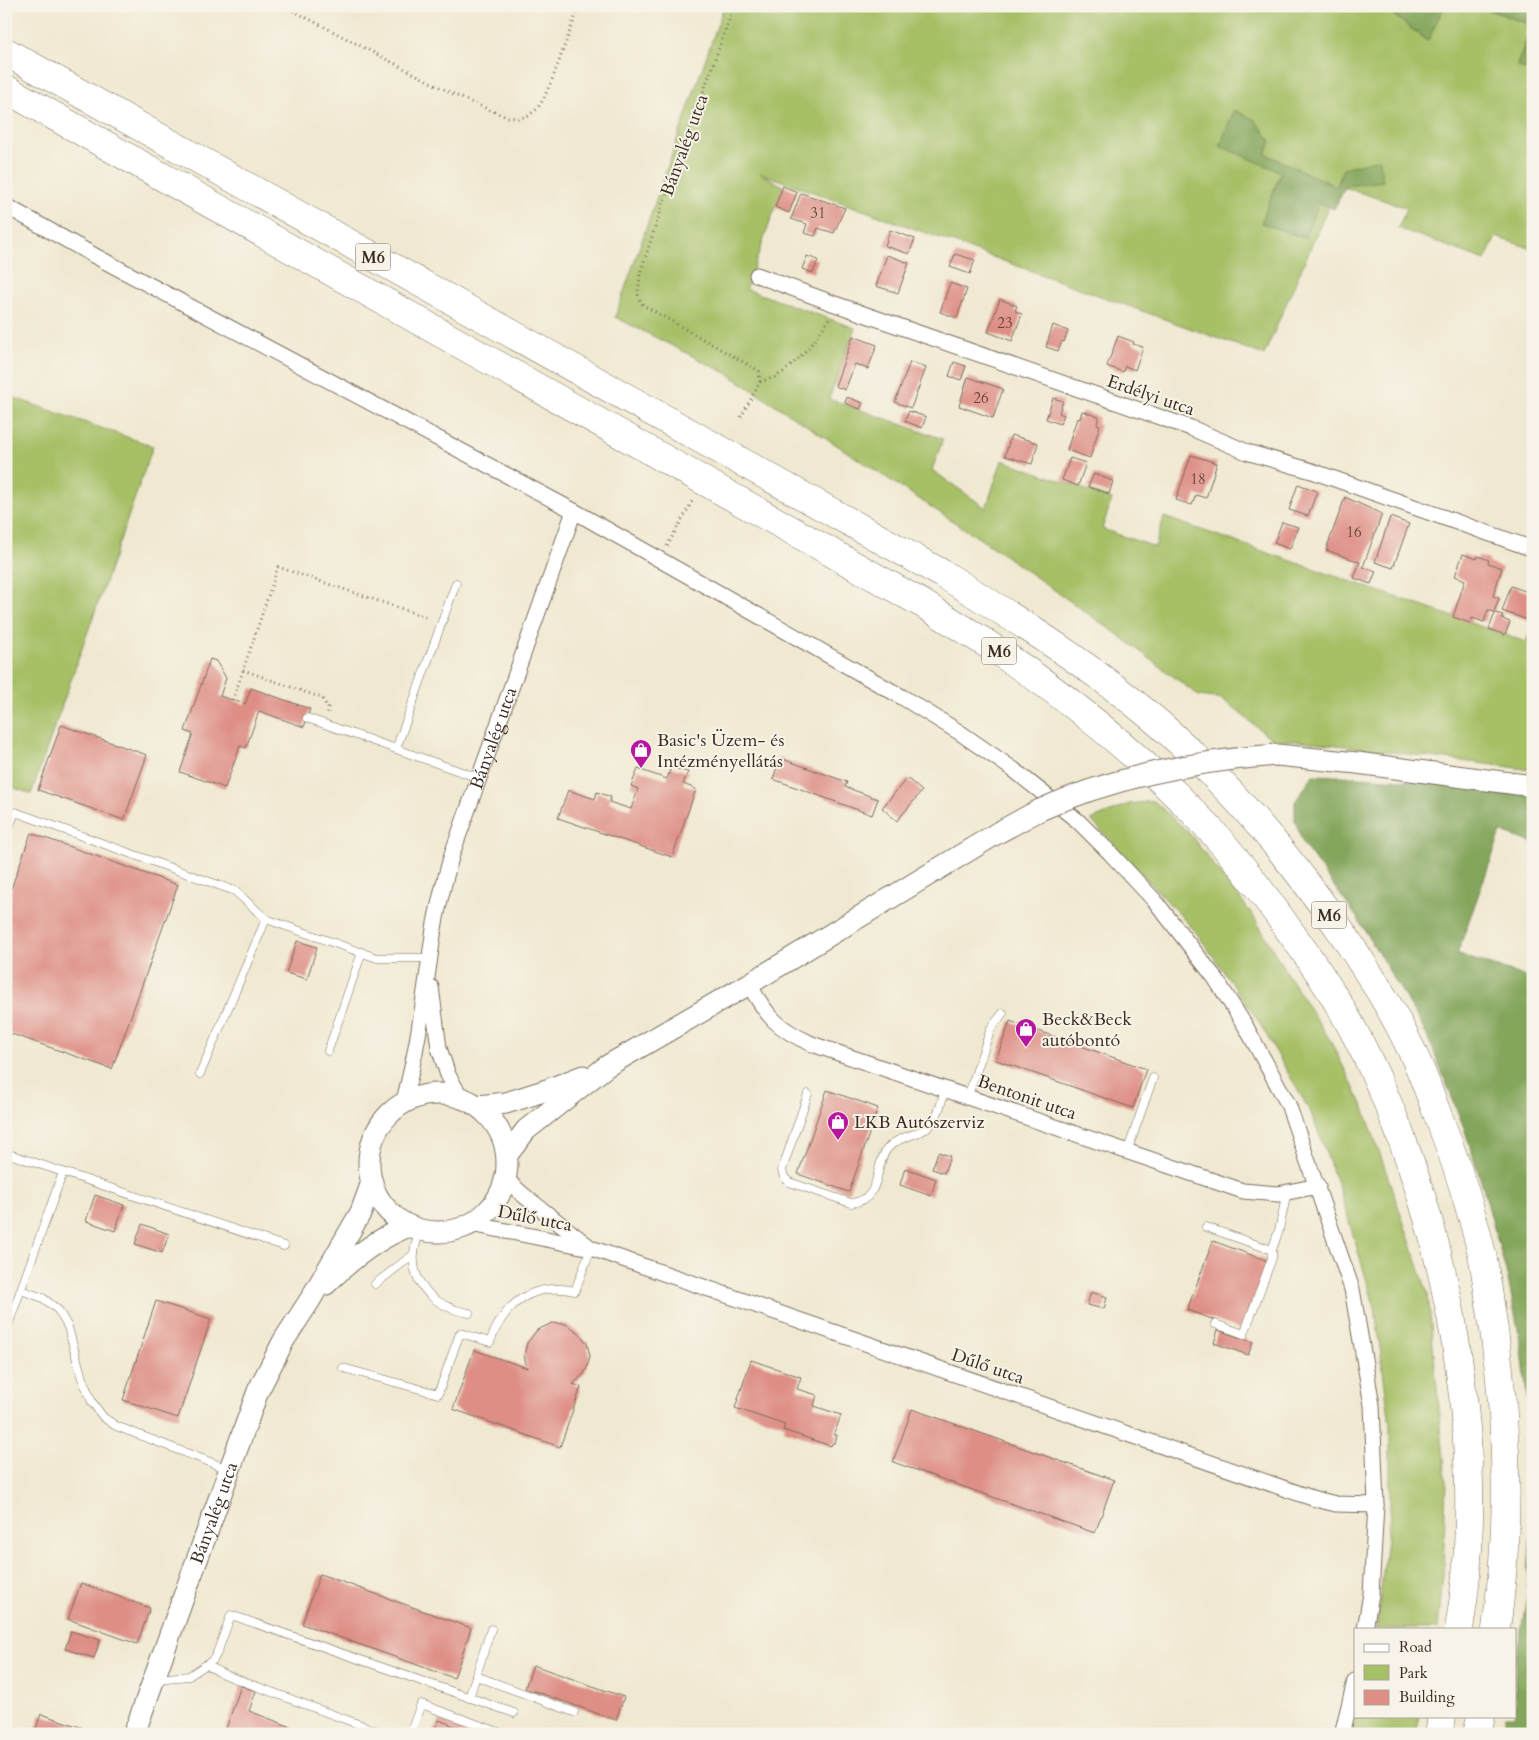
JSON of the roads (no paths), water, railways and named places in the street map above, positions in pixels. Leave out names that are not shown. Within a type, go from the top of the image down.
[{"type":"highway","name":"M6","points":[[6,52],[943,574],[1021,621],[1089,668],[1162,727],[1238,800],[1290,861],[1320,901],[1386,1000],[1409,1044],[1427,1088],[1466,1196],[1482,1256],[1500,1376],[1505,1492],[1504,1553],[1496,1628]]},
{"type":"highway","name":"M6","points":[[6,89],[923,604],[998,651],[1065,699],[1114,739],[1205,824],[1261,890],[1332,994],[1350,1024],[1374,1072],[1396,1120],[1411,1166],[1441,1268],[1453,1325],[1462,1385],[1469,1496],[1467,1555],[1459,1628]]},
{"type":"highway","points":[[1439,1734],[1442,1718]]},
{"type":"highway","points":[[1477,1734],[1481,1718]]},
{"type":"street","points":[[6,206],[95,256],[574,511],[902,696],[1014,770],[1078,821],[1111,854],[1155,901],[1215,978],[1246,1027],[1288,1104],[1318,1186],[1352,1289],[1372,1405],[1376,1505],[1371,1594],[1364,1628]]},
{"type":"street","name":"Erdélyi utca","points":[[757,275],[1191,428],[1247,452],[1312,471],[1533,549]]},
{"type":"street","name":"Bányalég utca","points":[[403,1104],[418,1041],[441,893],[452,854],[574,511]]},
{"type":"street","points":[[469,1102],[506,1103],[547,1090],[607,1066],[749,984],[999,832],[1039,811],[1082,793],[1119,781],[1161,770],[1211,761],[1277,755],[1357,763],[1533,786]]},
{"type":"street","name":"Bányalég utca","points":[[430,964],[440,1048],[448,1075],[469,1102],[492,1120],[502,1136],[507,1155],[506,1179],[499,1197],[493,1205],[471,1224],[455,1230],[438,1232],[415,1228],[393,1215],[380,1200],[372,1182],[370,1164],[372,1146],[378,1130],[389,1115],[403,1104],[422,1096],[441,1094],[469,1102]]},
{"type":"street","name":"Bentonit utca","points":[[749,984],[761,1006],[771,1019],[792,1035],[812,1044],[1243,1191],[1278,1194],[1318,1186]]},
{"type":"street","points":[[507,1155],[526,1130],[607,1066]]},
{"type":"street","name":"Dűlő utca","points":[[506,1179],[522,1194],[591,1248]]},
{"type":"street","name":"Bányalég utca","points":[[134,1734],[258,1391],[284,1340],[310,1300],[361,1212],[372,1182]]},
{"type":"street","name":"Dűlő utca","points":[[471,1224],[591,1248],[1315,1500],[1336,1504],[1376,1505]]},
{"type":"street","name":"Bányalég utca","points":[[310,1300],[332,1278],[361,1254],[391,1233],[415,1228]]},
{"type":"street","points":[[1342,1734],[1354,1686]]},
{"type":"lane","points":[[396,749],[456,583]]},
{"type":"lane","points":[[307,718],[479,778]]},
{"type":"lane","points":[[6,835],[14,812],[234,891],[266,919],[377,958],[430,964]]},
{"type":"lane","points":[[200,1074],[266,919]]},
{"type":"lane","points":[[328,1051],[362,952]]},
{"type":"lane","points":[[968,1096],[991,1028],[1003,1013]]},
{"type":"lane","points":[[1127,1152],[1153,1078]]},
{"type":"lane","points":[[808,1094],[782,1170],[784,1177],[789,1182],[852,1203],[859,1202],[868,1197],[873,1190],[887,1149],[894,1143],[927,1128],[934,1121],[945,1088]]},
{"type":"lane","points":[[6,1153],[284,1246]]},
{"type":"lane","points":[[6,1331],[63,1172]]},
{"type":"lane","points":[[1216,1324],[1244,1334],[1272,1258],[1272,1250],[1279,1230],[1287,1192]]},
{"type":"lane","points":[[1206,1227],[1272,1250]]},
{"type":"lane","points":[[415,1228],[414,1254],[418,1277],[426,1293],[448,1308],[469,1313]]},
{"type":"lane","points":[[343,1368],[438,1394],[460,1333],[490,1342],[495,1327],[503,1316],[514,1304],[528,1294],[553,1288],[575,1291],[591,1248]]},
{"type":"lane","points":[[375,1284],[414,1254]]},
{"type":"lane","points":[[20,1290],[43,1298],[58,1310],[68,1327],[82,1378],[92,1402],[103,1418],[116,1426],[230,1469]]},
{"type":"lane","points":[[155,1679],[189,1676],[213,1660],[218,1653],[231,1615],[514,1713]]},
{"type":"lane","points":[[469,1698],[491,1628]]},
{"type":"lane","points":[[207,1665],[223,1674],[385,1734]]},
{"type":"lane","points":[[476,1676],[574,1712]]},
{"type":"lane","points":[[410,1734],[421,1704],[504,1734]]},
{"type":"place","name":"Basic's Üzem- és Intézményellátás","points":[[641,769]]},
{"type":"place","name":"Beck&Beck autóbontó","points":[[1026,1048]]},
{"type":"place","name":"LKB Autószerviz","points":[[838,1141]]}]
